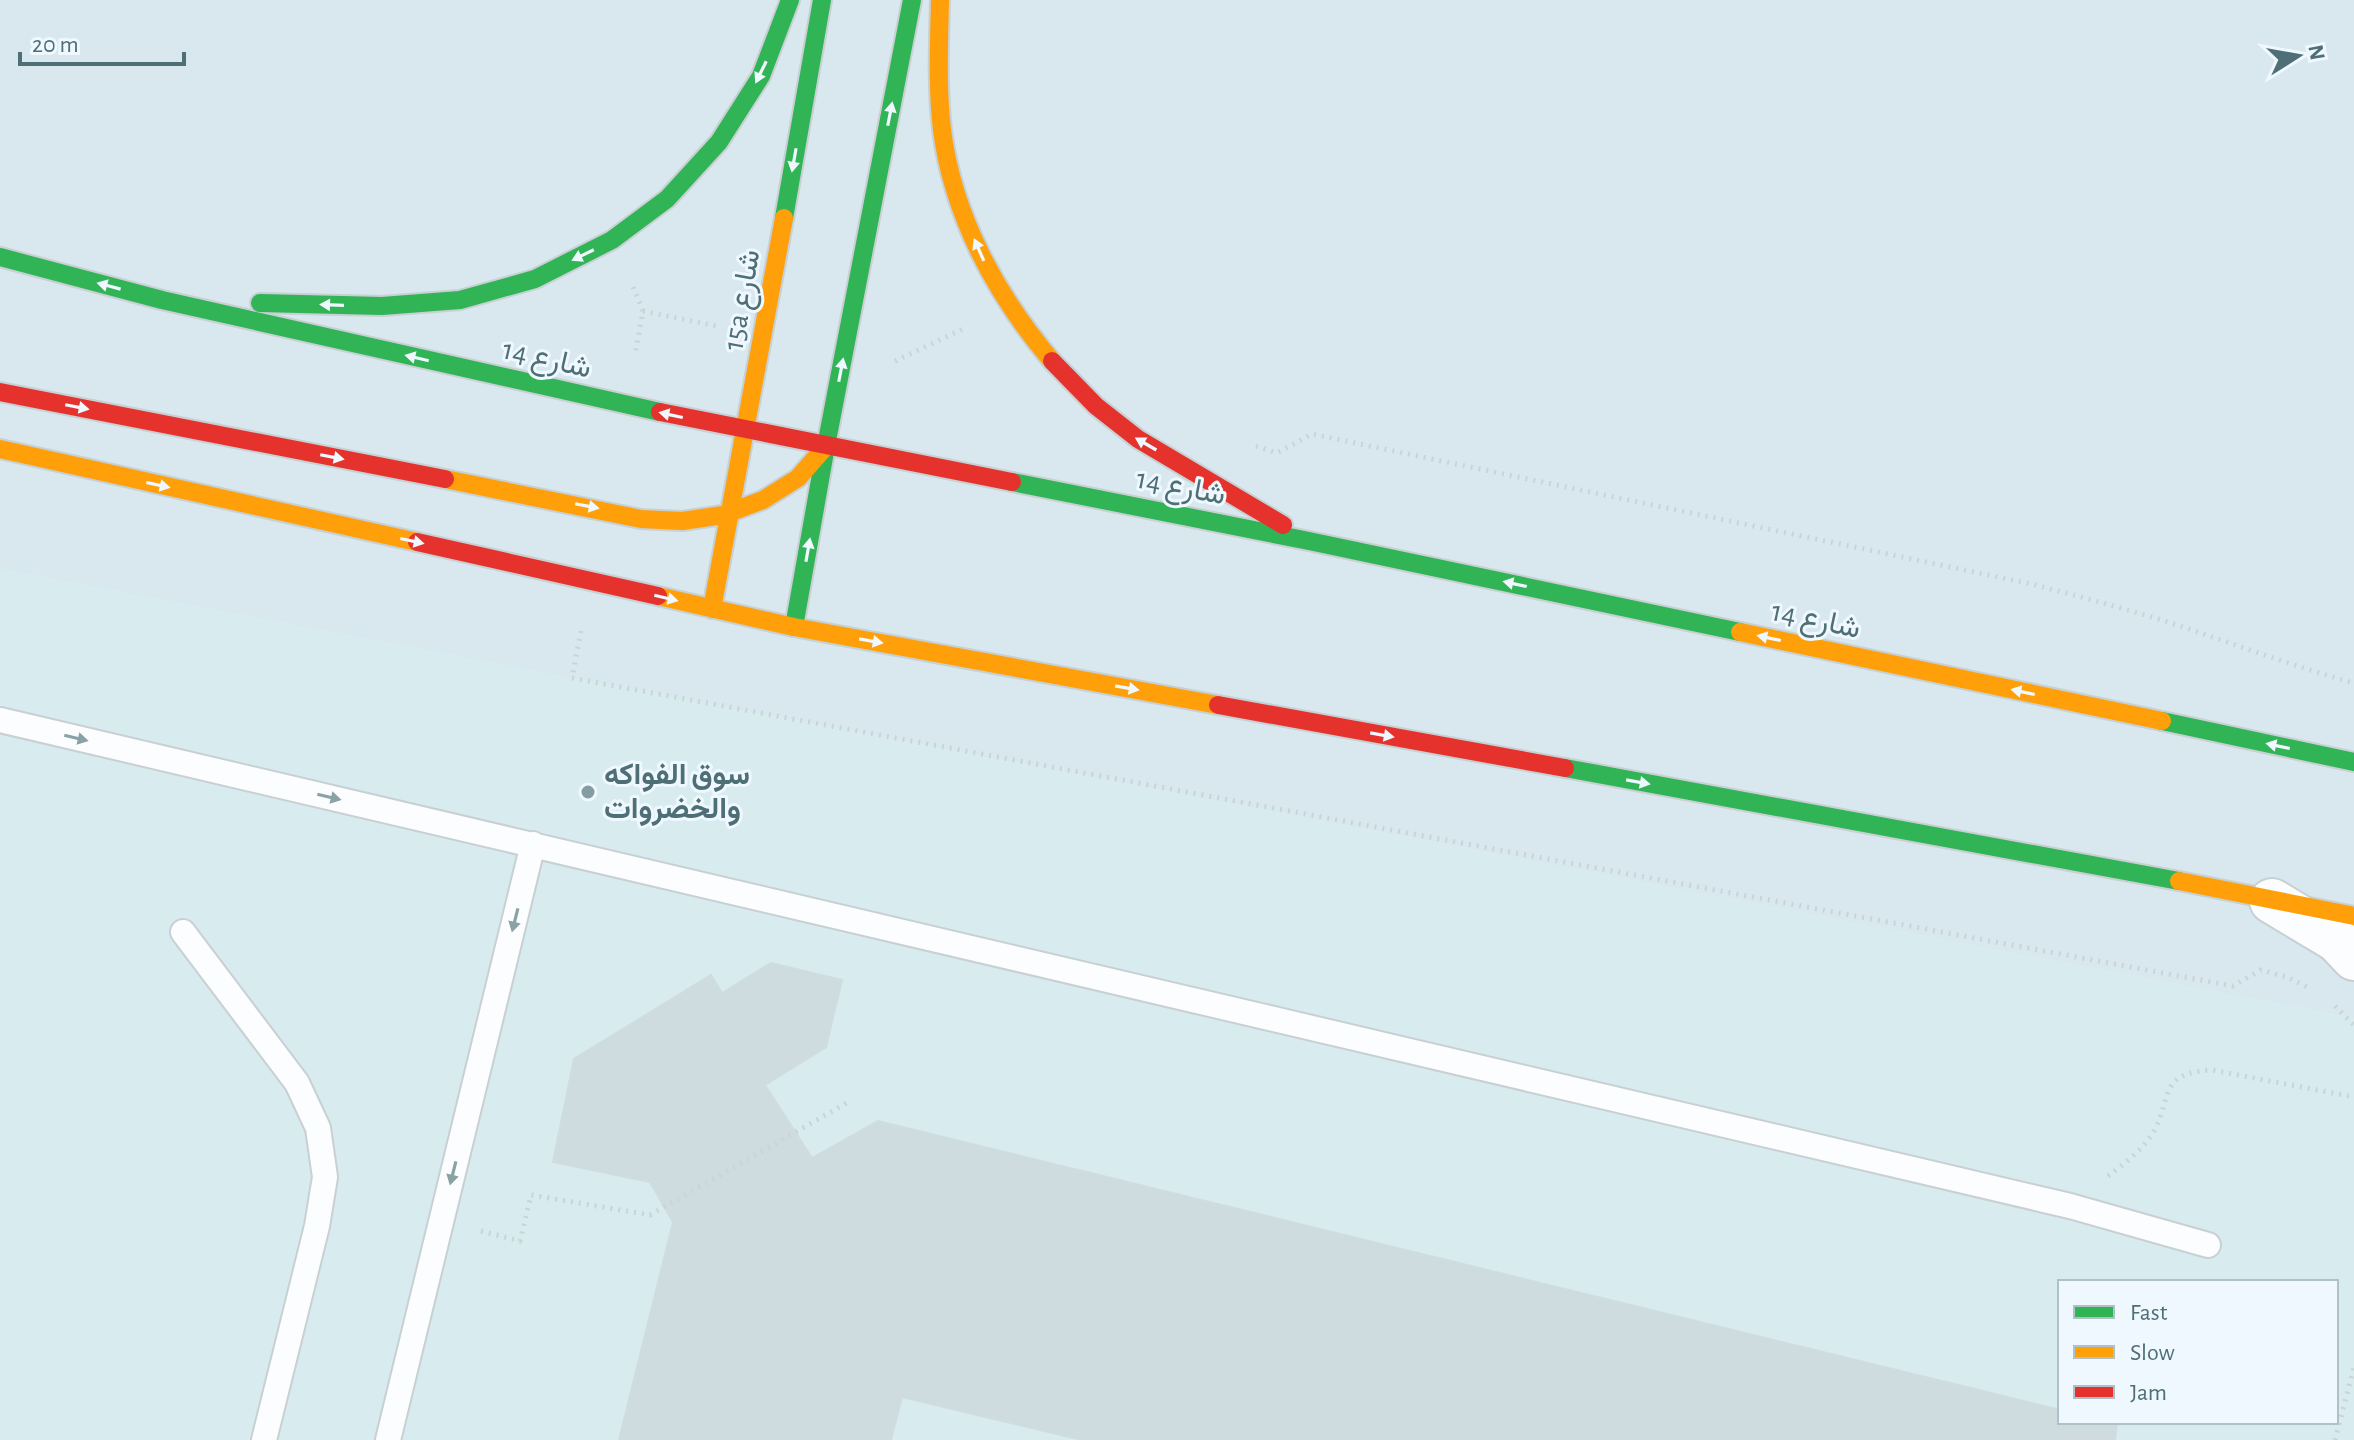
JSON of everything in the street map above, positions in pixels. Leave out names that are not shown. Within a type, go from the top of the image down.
[{"type":"main road","points":[[162,300],[382,306],[460,300],[535,279],[612,240],[667,199],[719,142],[761,76],[790,0]]},
{"type":"main road","name":"15a شارع","points":[[712,609],[747,431],[822,0]]},
{"type":"main road","points":[[794,627],[912,0]]},
{"type":"main road","points":[[940,0],[938,74],[943,135],[957,195],[979,253],[1008,306],[1044,356],[1087,399],[1135,437],[1309,541]]},
{"type":"main road","name":"شارع 14","points":[[0,257],[162,300],[625,405],[1309,541],[2354,762]]},
{"type":"main road","points":[[0,392],[641,519],[687,521],[732,513],[767,499],[798,478],[826,446]]},
{"type":"main road","points":[[0,449],[794,627],[2267,897],[2354,916]]},
{"type":"street","points":[[2267,897],[2337,940],[2354,958]]},
{"type":"lane","points":[[0,720],[2070,1206],[2208,1245]]},
{"type":"lane","points":[[388,1440],[533,844]]},
{"type":"lane","points":[[183,932],[297,1083],[318,1128],[320,1140],[325,1177],[317,1226],[264,1440]]},
{"type":"path","points":[[845,351],[897,361],[1008,306]]},
{"type":"path","points":[[625,405],[643,311],[764,335]]},
{"type":"path","points":[[1247,443],[1277,453],[1312,434],[2027,583],[2145,615],[2253,653],[2354,683]]},
{"type":"path","points":[[591,580],[572,678],[2233,986],[2261,970],[2287,977],[2319,995]]},
{"type":"path","points":[[2328,1001],[2354,1025]]},
{"type":"path","points":[[2070,1206],[2131,1158],[2152,1134],[2170,1085],[2188,1071],[2212,1070],[2354,1097]]},
{"type":"path","points":[[520,1241],[531,1195],[650,1215],[850,1101]]},
{"type":"path","points":[[2335,1440],[2354,1367]]},
{"type":"shaded area","points":[[0,0],[2354,0],[2354,1440],[0,1440]]},
{"type":"shaded area","name":"سوق الفواكه والخضروات","points":[[0,568],[2354,1017],[2354,1440],[0,1440]]},
{"type":"building","points":[[771,963],[842,980],[826,1047],[765,1085],[812,1158],[878,1121],[2058,1410],[2058,1424],[2117,1424],[2115,1440],[1082,1440],[902,1397],[891,1440],[619,1440],[673,1222],[650,1182],[553,1162],[574,1059],[711,975],[722,993]]},
{"type":"traffic: fast","points":[[260,303],[382,306],[460,300],[535,279],[612,240],[667,199],[719,142],[761,76],[790,0]]},
{"type":"traffic: fast","points":[[784,218],[822,0]]},
{"type":"traffic: fast","points":[[794,627],[912,0]]},
{"type":"traffic: fast","points":[[0,257],[162,300],[660,412]]},
{"type":"traffic: fast","points":[[1012,482],[1740,632]]},
{"type":"traffic: fast","points":[[2162,721],[2354,762]]},
{"type":"traffic: fast","points":[[1565,768],[2179,881]]},
{"type":"traffic: slow","points":[[940,0],[940,114],[956,193],[995,282],[1052,361]]},
{"type":"traffic: slow","points":[[712,609],[784,218]]},
{"type":"traffic: slow","points":[[445,479],[641,519],[682,521],[723,515],[763,500],[798,478],[826,446]]},
{"type":"traffic: slow","points":[[0,449],[417,542]]},
{"type":"traffic: slow","points":[[658,596],[794,627],[1218,705]]},
{"type":"traffic: slow","points":[[1740,632],[2162,721]]},
{"type":"traffic: slow","points":[[2179,881],[2354,916]]},
{"type":"traffic: jam","points":[[1052,361],[1096,406],[1138,439],[1283,525]]},
{"type":"traffic: jam","points":[[0,392],[445,479]]},
{"type":"traffic: jam","points":[[660,412],[1012,482]]},
{"type":"traffic: jam","points":[[417,542],[658,596]]},
{"type":"traffic: jam","points":[[1218,705],[1565,768]]},
{"type":"place","name":"سوق الفواكه والخضروات","points":[[588,792]]}]
